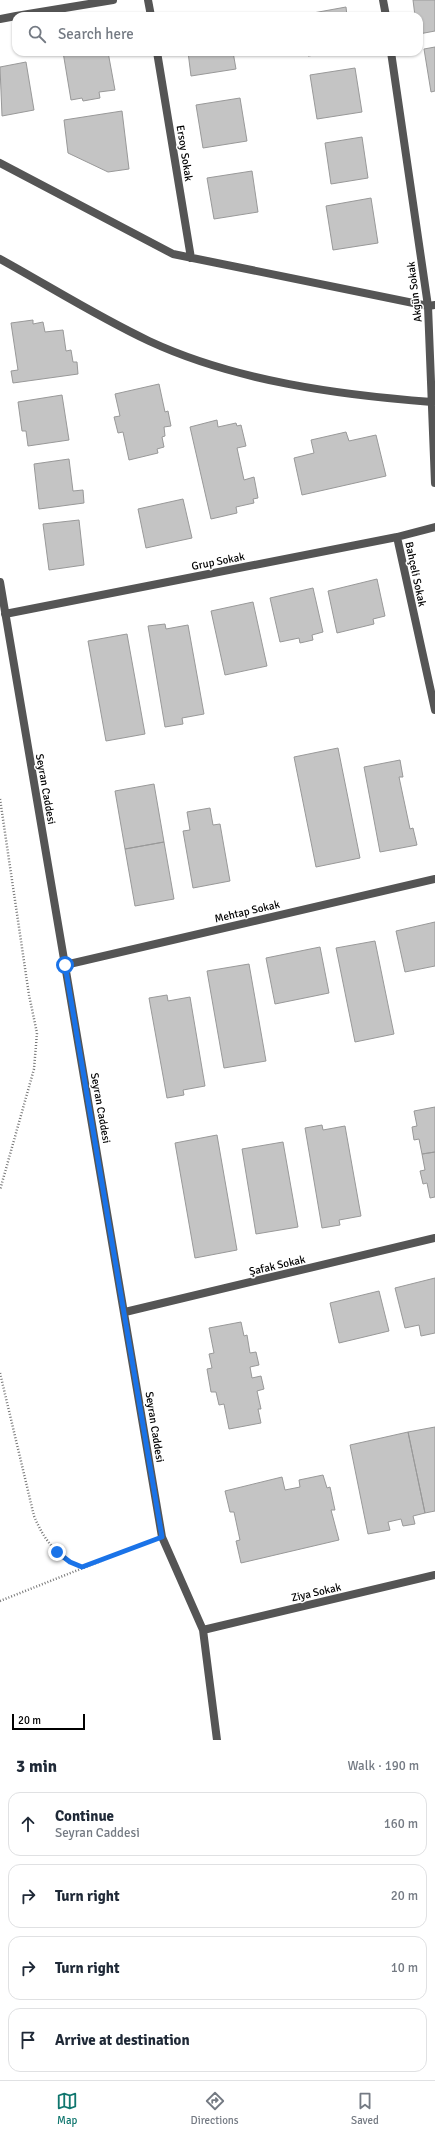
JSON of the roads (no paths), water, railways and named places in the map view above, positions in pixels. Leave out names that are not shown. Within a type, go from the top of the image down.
[{"type":"street","points":[[40,12],[113,0]]},
{"type":"street","points":[[148,0],[150,12]]},
{"type":"street","points":[[383,0],[385,12]]},
{"type":"street","points":[[0,19],[12,17]]},
{"type":"street","name":"Ersoy Sokak","points":[[158,56],[191,258]]},
{"type":"street","name":"Akgün Sokak","points":[[392,56],[432,305],[432,402],[435,483]]},
{"type":"street","points":[[0,163],[173,254],[432,305]]},
{"type":"street","points":[[0,259],[149,341],[191,357],[241,372],[321,391],[376,398],[432,402]]},
{"type":"street","name":"Grup Sokak","points":[[5,614],[397,537],[435,527]]},
{"type":"street","name":"Bahçeli Sokak","points":[[397,537],[435,710]]},
{"type":"street","name":"Seyran Caddesi","points":[[0,582],[162,1537],[203,1630],[217,1740]]},
{"type":"street","name":"Mehtap Sokak","points":[[65,965],[435,879]]},
{"type":"street","name":"Şafak Sokak","points":[[125,1312],[435,1238]]},
{"type":"street","name":"Ziya Sokak","points":[[203,1630],[435,1575]]}]
